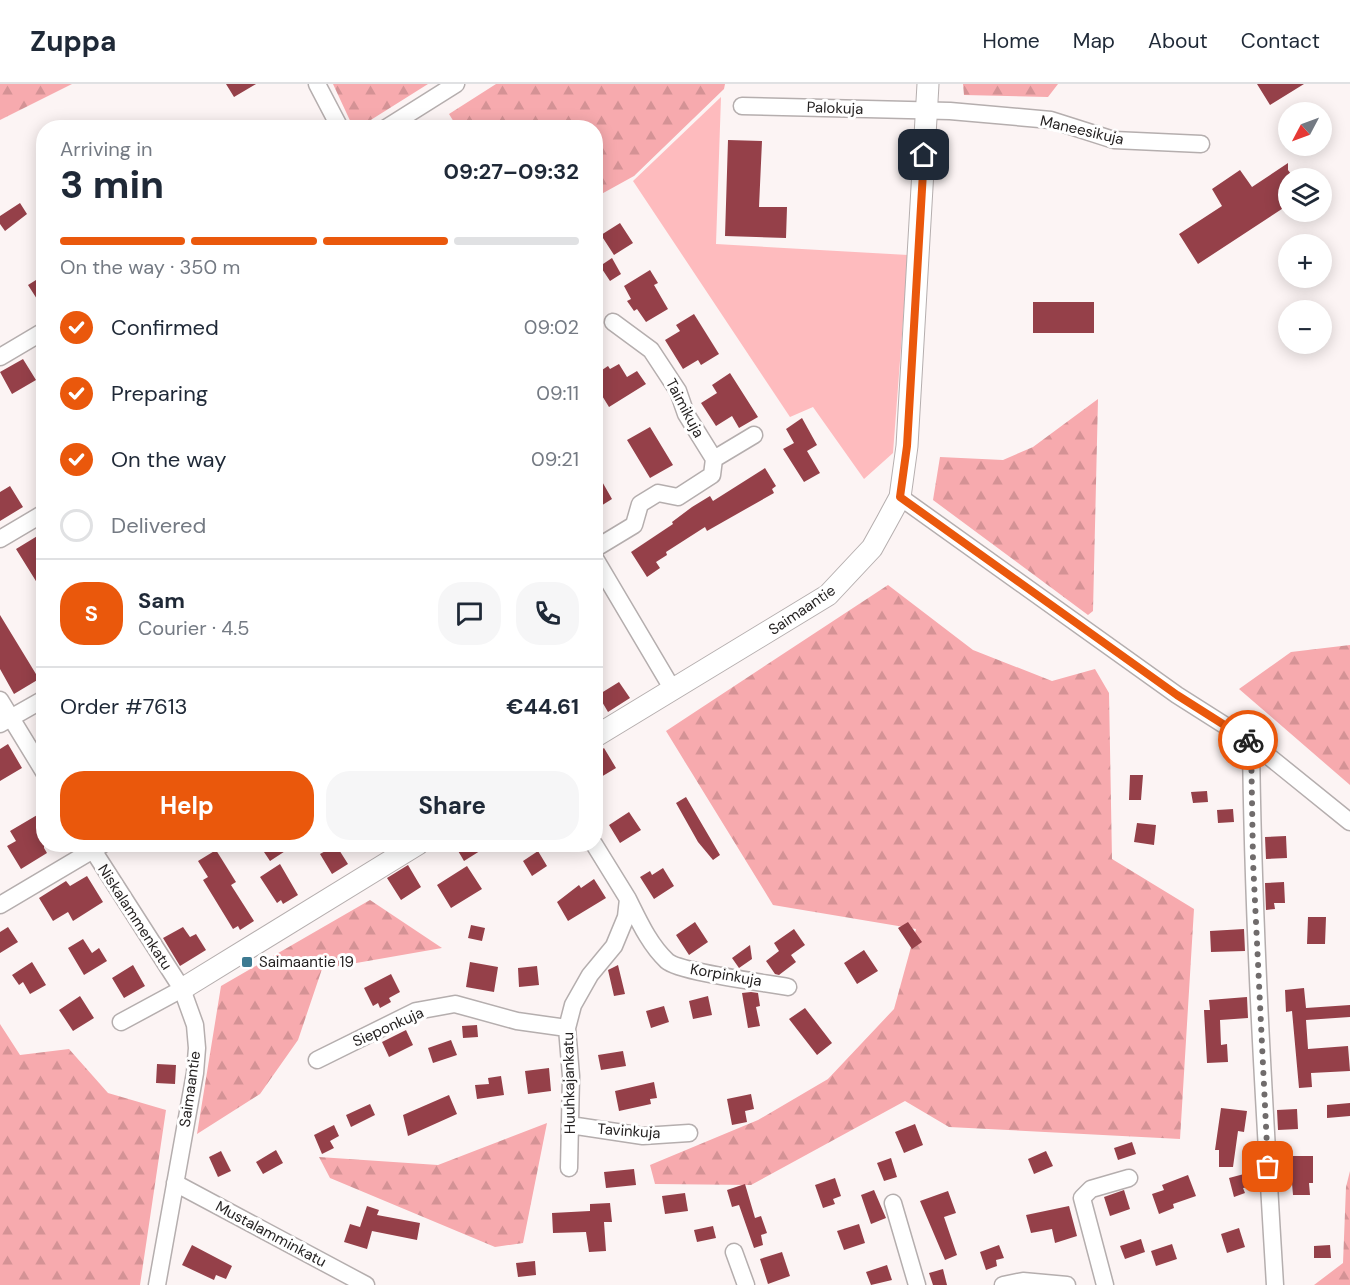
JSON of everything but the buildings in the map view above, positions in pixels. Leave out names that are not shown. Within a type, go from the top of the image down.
[{"type":"street","points":[[317,84],[335,120]]},
{"type":"street","points":[[399,120],[456,84]]},
{"type":"street","name":"Saimaantie","points":[[603,732],[793,619],[828,595],[872,548],[900,497],[907,446],[928,84]]},
{"type":"street","name":"Palokuja","points":[[742,106],[927,111]]},
{"type":"street","name":"Maneesikuja","points":[[927,111],[1051,120],[1114,140],[1201,144]]},
{"type":"street","name":"Taimikuja","points":[[613,322],[651,350],[678,391],[686,414],[714,459]]},
{"type":"street","points":[[0,357],[36,336]]},
{"type":"street","points":[[603,544],[634,525],[640,504],[658,494],[678,497],[712,475],[714,459],[754,435]]},
{"type":"street","points":[[900,497],[1177,695],[1251,742],[1350,822]]},
{"type":"street","points":[[0,539],[36,518]]},
{"type":"street","points":[[603,572],[673,690]]},
{"type":"street","points":[[0,700],[5,721],[36,762]]},
{"type":"street","points":[[5,721],[36,704]]},
{"type":"street","points":[[1251,742],[1258,979],[1275,1285]]},
{"type":"street","points":[[0,905],[86,852]]},
{"type":"street","name":"Niskalammenkatu","points":[[97,852],[182,990]]},
{"type":"street","points":[[122,1022],[182,990],[405,852]]},
{"type":"street","points":[[599,852],[628,899]]},
{"type":"street","name":"Korpinkuja","points":[[628,899],[649,939],[669,963],[696,972],[788,987]]},
{"type":"street","name":"Huuhkajankatu","points":[[569,1168],[571,1076],[567,1028],[573,1005],[614,946],[626,916],[628,899]]},
{"type":"street","name":"Saimaantie","points":[[157,1285],[197,1048],[195,1025],[182,990]]},
{"type":"street","name":"Sieponkuja","points":[[317,1060],[416,1011],[455,1004],[517,1021],[567,1028]]},
{"type":"street","name":"Tavinkuja","points":[[570,1125],[643,1136],[689,1133]]},
{"type":"street","points":[[1106,1285],[1082,1198],[1091,1189],[1129,1178]]},
{"type":"street","name":"Mustalamminkatu","points":[[175,1184],[366,1285]]},
{"type":"street","points":[[893,1203],[916,1285]]},
{"type":"street","points":[[734,1252],[746,1285]]},
{"type":"street","points":[[1003,1285],[1023,1281],[1067,1285]]},
{"type":"shaded area","points":[[721,97],[716,244],[908,255],[893,453],[864,479],[813,407],[790,417],[633,181]]},
{"type":"green space","points":[[0,84],[72,84],[0,120]]},
{"type":"green space","points":[[333,84],[428,84],[371,120],[350,120]]},
{"type":"green space","points":[[496,84],[725,84],[724,89],[634,176],[603,193],[603,120],[453,120],[449,114]]},
{"type":"green space","points":[[963,84],[1058,84],[1048,97],[964,95]]},
{"type":"green space","points":[[1098,399],[1093,611],[1088,615],[933,500],[940,457],[1003,460],[1033,447]]},
{"type":"green space","points":[[888,585],[973,650],[1052,681],[1095,669],[1109,693],[1112,859],[1194,909],[1180,1139],[949,1127],[905,1101],[751,1185],[655,1184],[650,1165],[758,1120],[828,1079],[894,1009],[916,929],[773,905],[666,731]]},
{"type":"green space","points":[[1350,645],[1350,785],[1239,689],[1291,652]]},
{"type":"green space","points":[[370,900],[442,948],[322,969],[298,1040],[260,1094],[197,1134],[221,986]]},
{"type":"green space","points":[[0,1024],[20,1055],[69,1049],[108,1093],[166,1110],[140,1285],[0,1285]]},
{"type":"green space","points":[[547,1123],[523,1243],[495,1247],[330,1178],[319,1157],[438,1165]]},
{"type":"green space","points":[[1350,1171],[1350,1285],[1314,1285],[1343,1263],[1346,1187]]},
{"type":"way so far","points":[[1248,740],[1251,742],[1253,861],[1268,1167]]},
{"type":"place","name":"Saimaantie 19","points":[[247,962]]},
{"type":"route","points":[[924,155],[907,446],[900,497],[1177,695],[1248,740]]}]
